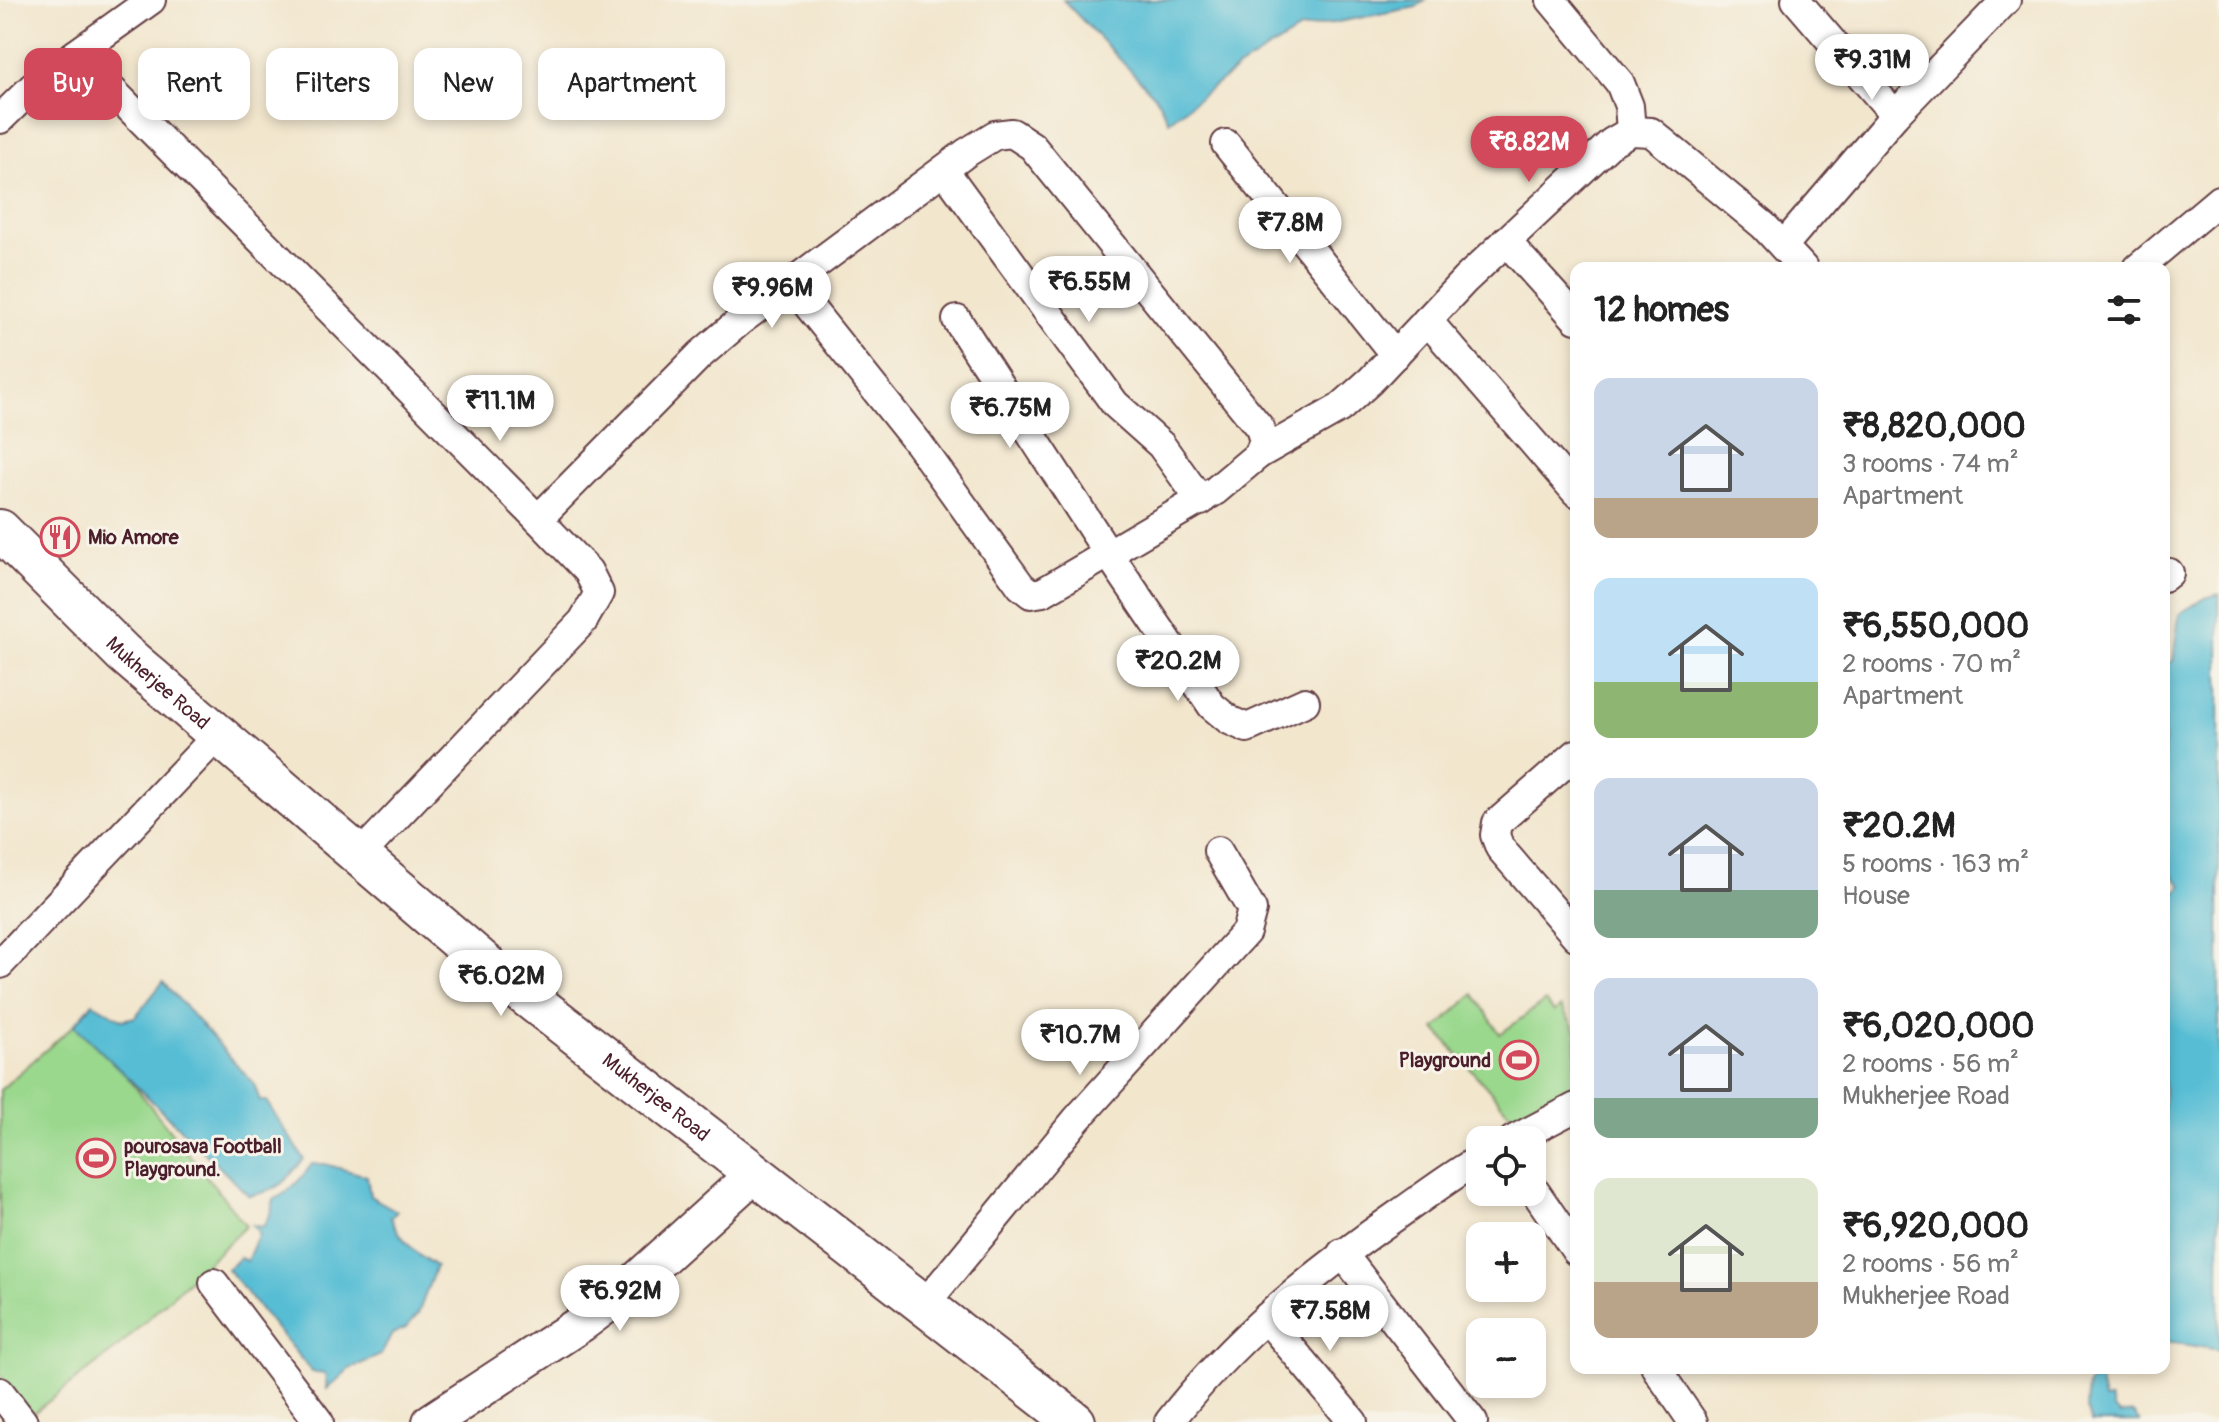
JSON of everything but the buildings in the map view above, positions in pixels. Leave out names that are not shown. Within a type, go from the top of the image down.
[{"type":"main road","name":"Mukherjee Road","points":[[0,530],[123,653],[490,968],[1075,1422]]},
{"type":"street","points":[[84,48],[151,0]]},
{"type":"street","points":[[1551,0],[1620,83],[1629,106],[1631,131]]},
{"type":"street","points":[[1796,0],[1895,115]]},
{"type":"street","points":[[1783,246],[1895,115],[2006,0]]},
{"type":"street","points":[[0,119],[24,96]]},
{"type":"street","points":[[122,100],[538,519],[588,571],[599,593],[583,621],[359,856]]},
{"type":"street","points":[[791,284],[918,443],[1021,586],[1031,594],[1043,592],[1201,501],[1259,454],[1340,408],[1506,241],[1612,142],[1631,131],[1651,132],[1744,208],[1798,262]]},
{"type":"street","points":[[538,519],[700,355],[740,321],[944,170],[995,135],[1012,133],[1032,146],[1260,428],[1264,441],[1259,454]]},
{"type":"street","points":[[1226,144],[1395,355]]},
{"type":"street","points":[[944,170],[1115,404],[1161,445],[1201,501]]},
{"type":"street","points":[[2145,262],[2219,200]]},
{"type":"street","points":[[1506,241],[1570,312]]},
{"type":"street","points":[[957,320],[1108,553],[1212,706],[1229,720],[1247,728],[1305,702]]},
{"type":"street","points":[[1427,320],[1570,485]]},
{"type":"street","points":[[0,964],[218,735]]},
{"type":"street","points":[[1570,759],[1497,823],[1495,835],[1500,848],[1570,929]]},
{"type":"street","points":[[924,1305],[1077,1119],[1246,932],[1252,910],[1218,851]]},
{"type":"street","points":[[1540,1126],[1570,1110]]},
{"type":"street","points":[[1169,1422],[1195,1388],[1266,1318],[1342,1253],[1466,1169]]},
{"type":"street","points":[[431,1422],[625,1291],[754,1174]]},
{"type":"street","points":[[1545,1206],[1570,1242]]},
{"type":"street","points":[[1342,1253],[1473,1422]]},
{"type":"street","points":[[214,1283],[319,1422]]},
{"type":"street","points":[[1266,1318],[1353,1422]]},
{"type":"street","points":[[1660,1374],[1693,1422]]},
{"type":"street","points":[[0,1392],[23,1422]]},
{"type":"green space","name":"Playground","points":[[1474,994],[1500,1034],[1545,1001],[1554,1012],[1561,1007],[1570,1021],[1570,1089],[1513,1117],[1435,1029]]},
{"type":"green space","name":"pourosava Football Playground.","points":[[81,1019],[246,1226],[117,1348],[31,1415],[0,1374],[0,1090]]},
{"type":"water","points":[[1063,0],[1425,0],[1416,7],[1301,29],[1238,68],[1169,121],[1156,97]]},
{"type":"water","points":[[2219,594],[2219,1350],[2170,1342],[2170,898],[2182,886],[2170,872],[2170,662],[2173,661],[2179,614],[2205,598]]},
{"type":"water","points":[[163,982],[254,1084],[260,1101],[266,1101],[304,1159],[275,1188],[249,1196],[74,1025],[93,1003],[123,1020],[135,1017]]},
{"type":"water","points":[[312,1164],[325,1164],[367,1176],[370,1196],[397,1211],[391,1218],[404,1240],[436,1266],[418,1314],[406,1328],[392,1334],[381,1355],[349,1369],[327,1389],[325,1374],[312,1372],[227,1269],[240,1258],[247,1261],[259,1233],[252,1225],[263,1227],[274,1199],[290,1189]]},
{"type":"water","points":[[2099,1376],[2104,1400],[2110,1399],[2113,1409],[2120,1415],[2133,1413],[2140,1422],[2091,1422],[2086,1409],[2088,1384]]},
{"type":"place","name":"Mio Amore","points":[[60,537]]},
{"type":"place","name":"Playground","points":[[1519,1060]]},
{"type":"place","name":"pourosava Football Playground.","points":[[96,1158]]}]
